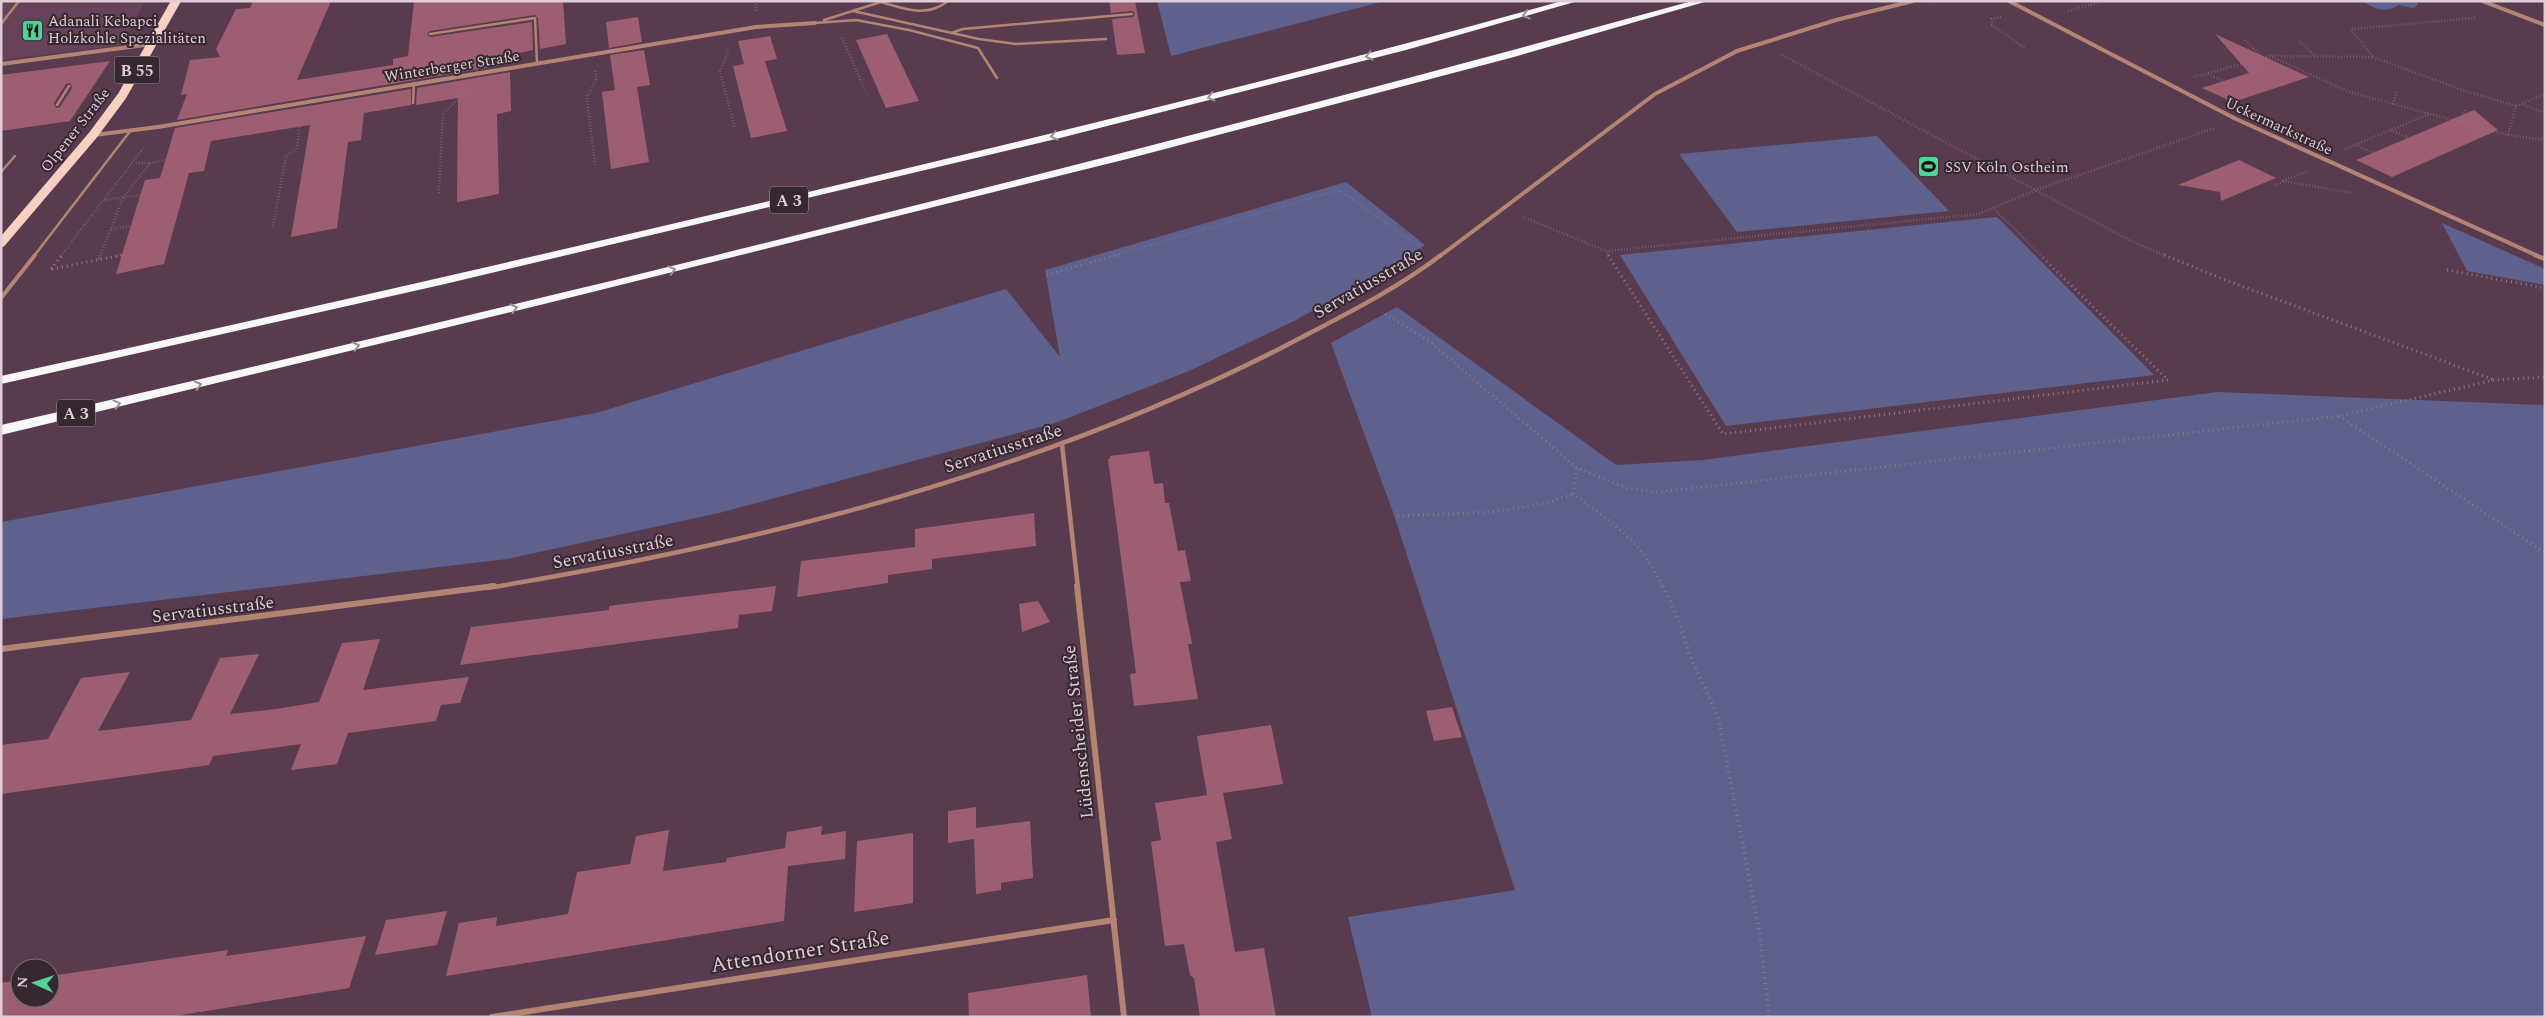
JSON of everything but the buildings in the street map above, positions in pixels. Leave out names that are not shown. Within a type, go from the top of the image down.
[{"type":"highway","name":"A 3","points":[[1,380],[641,236],[1113,122],[1490,25],[1572,1]]},
{"type":"highway","name":"A 3","points":[[1,430],[170,392],[1140,155],[1513,55],[1703,1]]},
{"type":"main road","name":"Olpener Straße","points":[[1,243],[93,135],[122,96],[176,1]]},
{"type":"street","name":"Servatiusstraße","points":[[1,649],[454,593],[582,572],[708,546],[896,497],[1062,444],[1160,405],[1229,373],[1367,303],[1416,274],[1655,94],[1737,51],[1836,20],[1912,1]]},
{"type":"street","name":"Uckermarkstraße","points":[[2009,1],[2236,119],[2545,258]]},
{"type":"street","points":[[2482,1],[2545,25]]},
{"type":"street","name":"Winterberger Straße","points":[[93,135],[158,127],[756,27],[815,23]]},
{"type":"street","points":[[1,64],[153,44]]},
{"type":"street","name":"Lüdenscheider Straße","points":[[1062,444],[1124,1017]]},
{"type":"street","name":"Attendorner Straße","points":[[492,1017],[1114,920]]},
{"type":"lane","points":[[1,24],[19,1]]},
{"type":"lane","points":[[815,23],[882,2],[909,11],[920,11],[940,7],[948,1]]},
{"type":"lane","points":[[853,11],[951,33],[1016,44],[1106,39]]},
{"type":"lane","points":[[951,33],[963,29],[1132,14]]},
{"type":"lane","points":[[430,34],[535,18],[537,63]]},
{"type":"lane","points":[[815,23],[856,20],[910,30],[978,48],[997,78]]},
{"type":"lane","points":[[413,103],[414,83]]},
{"type":"lane","points":[[57,104],[69,86]]},
{"type":"lane","points":[[1,298],[131,130]]},
{"type":"lane","points":[[1,172],[15,156]]},
{"type":"path","points":[[2041,18],[2103,1]]},
{"type":"path","points":[[2026,10],[1992,19],[1992,24],[2026,49]]},
{"type":"path","points":[[2373,57],[2351,29],[2469,20],[2510,12]]},
{"type":"path","points":[[815,23],[843,39],[868,97]]},
{"type":"path","points":[[715,34],[728,52],[720,71],[735,129]]},
{"type":"path","points":[[2245,40],[2262,57]]},
{"type":"path","points":[[2300,42],[2315,56]]},
{"type":"path","points":[[1761,44],[2133,242],[2228,281],[2494,380]]},
{"type":"path","points":[[590,54],[597,78],[587,97],[595,165]]},
{"type":"path","points":[[2270,56],[2349,92],[2508,135],[2545,140]]},
{"type":"path","points":[[2169,85],[2262,57],[2373,57],[2462,90],[2516,106],[2545,94]]},
{"type":"path","points":[[2242,62],[2259,70]]},
{"type":"path","points":[[439,193],[443,112],[469,89],[474,73]]},
{"type":"path","points":[[2207,73],[2223,81]]},
{"type":"path","points":[[2392,104],[2397,91]]},
{"type":"path","points":[[273,226],[286,156],[297,148],[303,102]]},
{"type":"path","points":[[2521,104],[2545,113]]},
{"type":"path","points":[[2508,135],[2516,106]]},
{"type":"path","points":[[2461,122],[2465,109]]},
{"type":"path","points":[[2321,158],[2430,113]]},
{"type":"path","points":[[1502,208],[1606,251],[1979,214],[2036,190],[2202,134],[2236,119]]},
{"type":"path","points":[[51,269],[134,163],[158,127]]},
{"type":"path","points":[[2390,130],[2409,138]]},
{"type":"path","points":[[2355,144],[2374,153]]},
{"type":"path","points":[[134,163],[165,160]]},
{"type":"path","points":[[99,259],[123,198],[150,162]]},
{"type":"path","points":[[2274,186],[2283,181],[2357,194]]},
{"type":"path","points":[[1047,275],[1339,190],[1425,250],[1419,256]]},
{"type":"path","points":[[104,200],[140,194]]},
{"type":"path","points":[[1606,251],[1723,434],[2168,380],[1993,208]]},
{"type":"path","points":[[110,230],[131,226]]},
{"type":"path","points":[[19,273],[51,269],[122,255]]},
{"type":"path","points":[[2447,270],[2545,288]]},
{"type":"path","points":[[1367,303],[1428,340],[1577,468],[1626,488],[1657,492],[2339,416],[2494,380],[2545,377]]},
{"type":"path","points":[[2339,416],[2545,553]]},
{"type":"path","points":[[1573,494],[1577,468]]},
{"type":"path","points":[[1398,516],[1525,508],[1560,500],[1573,494]]},
{"type":"path","points":[[1573,494],[1623,530],[1644,553],[1658,576],[1680,623],[1688,651],[1718,717],[1756,905],[1769,1017]]},
{"type":"shaded area","points":[[1,1],[145,1],[120,45],[1,60]]},
{"type":"shaded area","points":[[1157,1],[1385,1],[1171,56]]},
{"type":"shaded area","points":[[2364,1],[2415,1],[2418,4],[2414,8],[2398,5],[2386,10],[2372,7]]},
{"type":"shaded area","points":[[1877,136],[1949,211],[1737,232],[1679,154]]},
{"type":"shaded area","points":[[1346,182],[1425,245],[1294,321],[1189,371],[1055,423],[719,513],[507,559],[1,619],[1,522],[596,413],[1006,289],[1060,357],[1045,270]]},
{"type":"shaded area","points":[[1997,217],[2154,375],[1726,426],[1620,255]]},
{"type":"shaded area","points":[[2442,223],[2545,269],[2545,285],[2467,271]]},
{"type":"shaded area","points":[[1397,307],[1616,465],[1703,460],[2217,392],[2545,405],[2545,1017],[1372,1017],[1348,917],[1515,890],[1394,515],[1331,343]]},
{"type":"place","name":"Adanali Kebapci Holzkohle Spezialitäten","points":[[32,30]]},
{"type":"place","name":"SSV Köln Ostheim","points":[[1929,167]]}]
